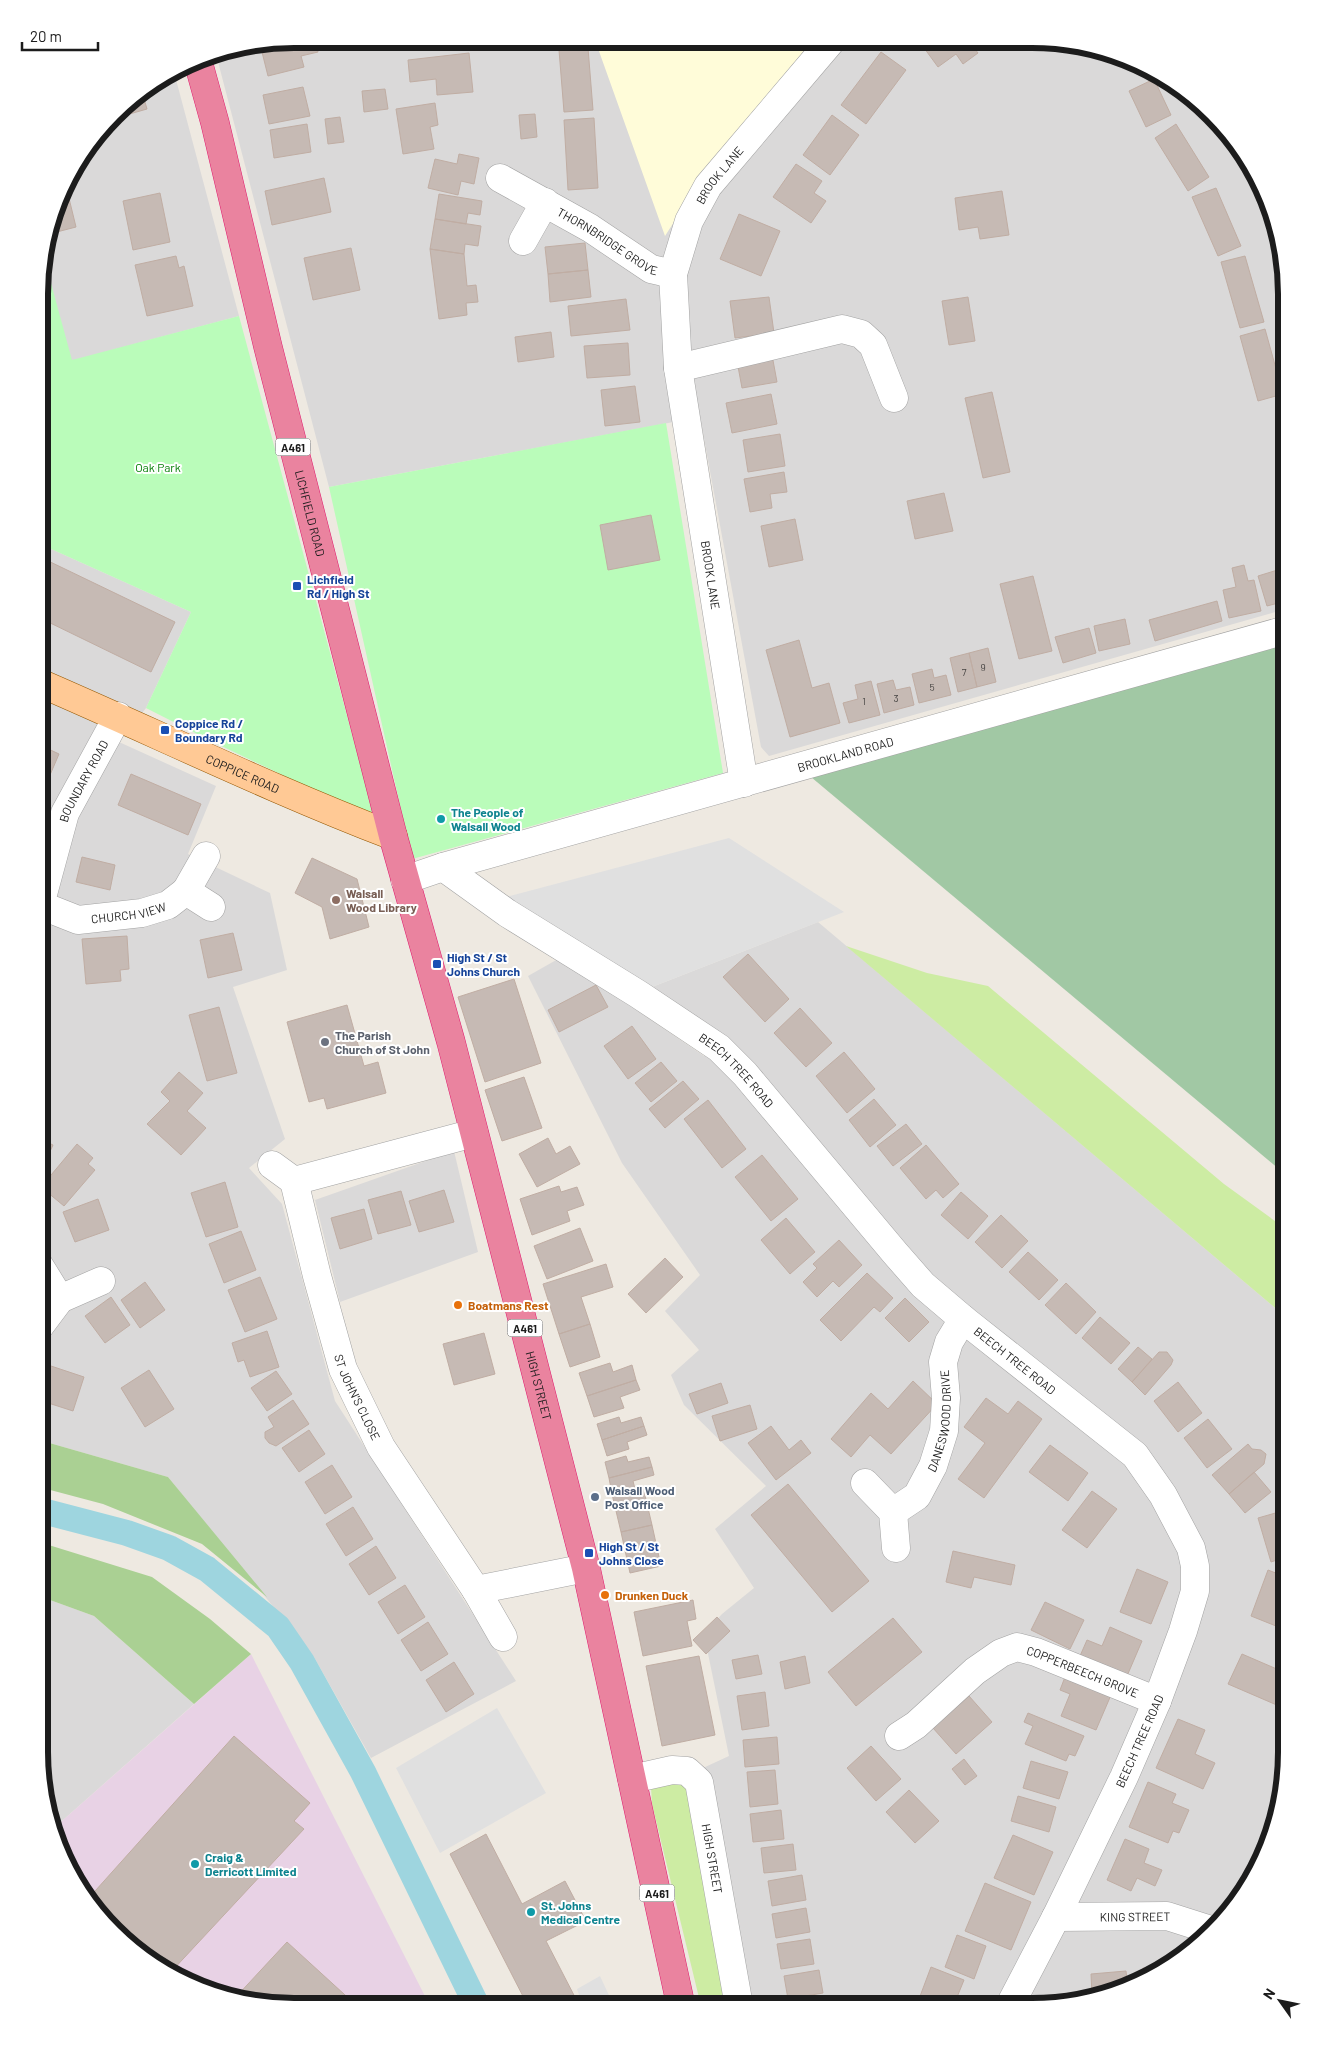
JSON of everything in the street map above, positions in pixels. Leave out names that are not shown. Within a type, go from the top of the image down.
[{"type":"highway","name":"LICHFIELD ROAD","points":[[199,66],[215,123],[270,357],[405,880]]},
{"type":"highway","name":"HIGH STREET","points":[[405,880],[451,1042],[586,1568],[679,1998]]},
{"type":"main road","name":"COPPICE ROAD","points":[[48,686],[118,716],[220,764],[393,836]]},
{"type":"street","name":"BROOK LANE","points":[[744,783],[678,368],[673,274],[689,221],[708,186],[825,48]]},
{"type":"street","name":"THORNBRIDGE GROVE","points":[[500,178],[612,241],[651,269],[673,274]]},
{"type":"street","name":"THORNBRIDGE GROVE","points":[[523,240],[545,202]]},
{"type":"street","points":[[678,368],[842,329],[861,334],[873,346],[894,398]]},
{"type":"street","name":"BROOKLAND ROAD","points":[[405,880],[443,867],[1278,632]]},
{"type":"street","name":"BOUNDARY ROAD","points":[[48,874],[64,813],[118,716]]},
{"type":"street","name":"CHURCH VIEW","points":[[48,908],[78,920],[142,913],[168,905],[186,891],[206,856]]},
{"type":"street","name":"BEECH TREE ROAD","points":[[443,867],[506,913],[638,994],[719,1048],[745,1074],[924,1285],[963,1319],[1135,1455],[1163,1495],[1191,1548],[1195,1566],[1195,1591],[1184,1631],[1157,1701],[1124,1777],[1056,1917],[1014,1998]]},
{"type":"street","points":[[186,891],[212,908]]},
{"type":"street","points":[[272,1165],[294,1181],[474,1133]]},
{"type":"street","name":"ST JOHN'S CLOSE","points":[[294,1181],[317,1276],[343,1369],[380,1447],[476,1590],[502,1637]]},
{"type":"street","points":[[48,1279],[60,1299]]},
{"type":"street","points":[[48,1315],[60,1299],[101,1282]]},
{"type":"street","name":"DANESWOOD DRIVE","points":[[893,1512],[917,1496],[932,1466],[944,1431],[946,1398],[944,1362],[949,1342],[963,1319]]},
{"type":"street","points":[[865,1482],[893,1512],[896,1548]]},
{"type":"street","points":[[476,1590],[586,1568]]},
{"type":"street","name":"COPPERBEECH GROVE","points":[[915,1735],[975,1671],[1001,1653],[1017,1647],[1036,1652],[1157,1701]]},
{"type":"street","name":"HIGH STREET","points":[[632,1779],[672,1770],[687,1771],[699,1782],[738,1998]]},
{"type":"street","name":"KING STREET","points":[[1056,1917],[1167,1916],[1203,1928]]},
{"type":"shaded area","points":[[277,48],[1048,48],[1079,52],[1126,66],[1155,80],[1194,109],[1227,144],[1245,171],[1259,199],[1269,230],[1273,246],[1278,294],[1278,611],[769,756],[761,747],[700,417],[329,487],[218,60],[230,56]]},
{"type":"shaded area","points":[[420,48],[439,48],[421,51]]},
{"type":"shaded area","points":[[598,48],[806,48],[709,167],[665,236]]},
{"type":"shaded area","points":[[175,77],[239,316],[71,361],[48,274],[52,246],[66,199],[80,170],[109,131],[144,98]]},
{"type":"shaded area","points":[[48,548],[191,612],[146,708],[119,742],[216,786],[188,854],[270,893],[287,970],[233,987],[285,1139],[249,1168],[282,1204],[335,1401],[516,1681],[371,1758],[314,1657],[168,1477],[48,1443]]},
{"type":"shaded area","points":[[729,838],[844,912],[652,987],[502,898]]},
{"type":"shaded area","points":[[818,922],[1278,1310],[1278,1752],[1273,1800],[1259,1847],[1245,1876],[1227,1902],[1181,1948],[1154,1966],[1126,1980],[1079,1994],[1048,1998],[748,1998],[703,1768],[729,1756],[704,1634],[722,1614],[754,1588],[715,1529],[766,1486],[684,1405],[671,1375],[699,1350],[665,1311],[700,1275],[622,1163],[528,976],[558,959],[704,1056],[723,1036],[652,987]]},
{"type":"shaded area","points":[[454,1151],[478,1252],[340,1302],[315,1200]]},
{"type":"shaded area","points":[[48,1599],[94,1616],[194,1704],[59,1824],[52,1800],[48,1769]]},
{"type":"shaded area","points":[[251,1654],[426,1998],[277,1998],[246,1994],[199,1980],[170,1966],[144,1948],[109,1915],[80,1876],[66,1847],[59,1824]]},
{"type":"shaded area","points":[[497,1708],[546,1793],[440,1853],[396,1768]]},
{"type":"shaded area","points":[[600,1976],[610,1998],[580,1998],[577,1989]]},
{"type":"green space","name":"Oak Park","points":[[48,274],[72,360],[239,316],[375,819],[146,708],[191,612],[48,548]]},
{"type":"green space","points":[[666,423],[723,773],[412,859],[329,487]]},
{"type":"green space","points":[[1278,645],[1278,1168],[811,777]]},
{"type":"green space","points":[[846,946],[927,973],[988,986],[1224,1184],[1278,1223],[1278,1310]]},
{"type":"green space","points":[[48,1443],[168,1477],[267,1597],[202,1544],[103,1504],[48,1489]]},
{"type":"green space","points":[[48,1545],[152,1577],[210,1619],[251,1654],[194,1704],[94,1616],[48,1599]]},
{"type":"green space","points":[[661,1781],[681,1784],[690,1790],[732,1998],[699,1998],[652,1804],[651,1787]]},
{"type":"building","points":[[317,48],[318,52],[301,56],[304,67],[268,76],[261,50]]},
{"type":"building","points":[[588,48],[593,110],[564,112],[559,50]]},
{"type":"building","points":[[924,48],[974,48],[978,53],[963,64],[956,54],[938,67]]},
{"type":"building","points":[[881,52],[906,70],[866,124],[841,105]]},
{"type":"building","points":[[469,53],[473,92],[437,95],[436,79],[410,82],[408,60]]},
{"type":"building","points":[[1154,80],[1171,115],[1146,127],[1129,91]]},
{"type":"building","points":[[303,87],[310,116],[269,124],[263,95]]},
{"type":"building","points":[[385,89],[388,109],[364,112],[362,91]]},
{"type":"building","points":[[144,98],[147,109],[125,115]]},
{"type":"building","points":[[435,103],[438,125],[430,127],[434,149],[403,154],[396,109]]},
{"type":"building","points":[[535,114],[537,137],[521,139],[519,115]]},
{"type":"building","points":[[832,115],[859,135],[830,175],[803,155]]},
{"type":"building","points":[[340,117],[344,142],[328,144],[325,119]]},
{"type":"building","points":[[594,118],[598,188],[568,190],[564,120]]},
{"type":"building","points":[[307,124],[311,152],[274,158],[270,130]]},
{"type":"building","points":[[1176,124],[1209,177],[1188,191],[1155,138]]},
{"type":"building","points":[[459,154],[479,158],[474,184],[461,181],[458,195],[428,188],[435,159],[457,164]]},
{"type":"building","points":[[796,164],[822,181],[814,193],[826,201],[811,223],[773,197]]},
{"type":"building","points":[[324,178],[331,212],[272,225],[265,191]]},
{"type":"building","points":[[1216,188],[1241,246],[1218,256],[1192,197]]},
{"type":"building","points":[[1002,191],[1009,235],[980,239],[978,227],[959,230],[955,198]]},
{"type":"building","points":[[160,193],[170,242],[133,250],[123,201]]},
{"type":"building","points":[[439,194],[482,201],[480,215],[468,213],[466,224],[435,219]]},
{"type":"building","points":[[68,195],[76,227],[55,232]]},
{"type":"building","points":[[739,214],[780,231],[761,276],[720,259]]},
{"type":"building","points":[[435,219],[481,226],[478,246],[465,244],[464,254],[430,249]]},
{"type":"building","points":[[585,243],[588,270],[548,274],[545,247]]},
{"type":"building","points":[[351,248],[360,290],[313,300],[304,258]]},
{"type":"building","points":[[430,249],[464,254],[467,286],[476,285],[478,302],[466,303],[467,315],[439,319]]},
{"type":"building","points":[[176,256],[179,268],[184,266],[193,306],[147,316],[135,265]]},
{"type":"building","points":[[1245,256],[1264,322],[1240,328],[1221,262]]},
{"type":"building","points":[[588,270],[591,297],[550,302],[548,274]]},
{"type":"building","points":[[769,297],[774,333],[735,338],[730,301]]},
{"type":"building","points":[[968,297],[975,341],[949,345],[942,301]]},
{"type":"building","points":[[626,299],[630,330],[571,336],[568,306]]},
{"type":"building","points":[[1265,329],[1278,376],[1278,395],[1258,401],[1240,336]]},
{"type":"building","points":[[551,332],[554,357],[518,362],[515,337]]},
{"type":"building","points":[[628,343],[630,375],[587,378],[584,346]]},
{"type":"building","points":[[772,355],[777,382],[742,388],[737,361]]},
{"type":"building","points":[[635,386],[640,422],[605,426],[601,390]]},
{"type":"building","points":[[992,392],[1010,472],[983,478],[965,398]]},
{"type":"building","points":[[771,394],[777,424],[732,433],[726,403]]},
{"type":"building","points":[[780,434],[785,466],[748,472],[743,440]]},
{"type":"building","points":[[784,472],[787,492],[770,494],[772,508],[750,512],[744,479]]},
{"type":"building","points":[[944,493],[953,531],[915,539],[907,501]]},
{"type":"building","points":[[651,515],[660,560],[608,570],[600,525]]},
{"type":"building","points":[[795,519],[803,560],[769,567],[761,526]]},
{"type":"building","points":[[48,561],[175,622],[151,672],[48,622]]},
{"type":"building","points":[[1244,565],[1248,581],[1254,580],[1261,611],[1229,618],[1223,590],[1236,587],[1232,568]]},
{"type":"building","points":[[1278,570],[1278,603],[1267,606],[1258,576]]},
{"type":"building","points":[[1033,576],[1052,651],[1019,659],[1000,584]]},
{"type":"building","points":[[1217,601],[1222,621],[1155,641],[1149,620]]},
{"type":"building","points":[[1125,619],[1130,644],[1099,651],[1094,626]]},
{"type":"building","points":[[1089,628],[1096,653],[1063,663],[1055,637]]},
{"type":"building","points":[[799,640],[812,688],[829,683],[840,723],[790,737],[766,650]]},
{"type":"building","points":[[988,648],[996,682],[977,687],[969,653]]},
{"type":"building","points":[[969,653],[977,687],[958,692],[950,658]]},
{"type":"building","points":[[932,669],[934,678],[946,675],[951,695],[919,703],[912,674]]},
{"type":"building","points":[[893,680],[896,690],[910,687],[914,705],[884,713],[877,684]]},
{"type":"building","points":[[871,681],[880,715],[849,723],[843,703],[858,699],[855,685]]},
{"type":"building","points":[[48,749],[59,754],[48,780]]},
{"type":"building","points":[[131,774],[201,804],[188,835],[118,805]]},
{"type":"building","points":[[82,857],[115,865],[110,890],[76,882]]},
{"type":"building","name":"Walsall Wood Library","points":[[312,858],[357,879],[369,927],[330,939],[322,907],[295,893]]},
{"type":"building","points":[[233,933],[242,970],[208,978],[200,940]]},
{"type":"building","points":[[127,936],[129,969],[120,970],[121,981],[86,984],[82,939]]},
{"type":"building","points":[[748,954],[789,999],[765,1022],[723,977]]},
{"type":"building","points":[[514,979],[541,1063],[485,1082],[458,997]]},
{"type":"building","points":[[596,985],[608,1007],[559,1032],[548,1010]]},
{"type":"building","name":"The Parish Church of St John","points":[[347,1005],[364,1066],[378,1062],[386,1093],[327,1109],[324,1098],[309,1102],[287,1022]]},
{"type":"building","points":[[219,1007],[237,1073],[207,1081],[189,1015]]},
{"type":"building","points":[[800,1008],[832,1043],[806,1067],[774,1033]]},
{"type":"building","points":[[632,1026],[656,1059],[628,1079],[604,1046]]},
{"type":"building","points":[[844,1052],[875,1089],[847,1113],[816,1076]]},
{"type":"building","points":[[661,1062],[677,1081],[651,1102],[635,1083]]},
{"type":"building","points":[[179,1072],[203,1093],[187,1111],[206,1128],[181,1155],[147,1124],[170,1101],[161,1092]]},
{"type":"building","points":[[524,1077],[542,1128],[502,1141],[485,1090]]},
{"type":"building","points":[[683,1081],[699,1099],[665,1128],[649,1109]]},
{"type":"building","points":[[874,1099],[896,1125],[870,1147],[849,1120]]},
{"type":"building","points":[[708,1100],[746,1149],[722,1168],[684,1119]]},
{"type":"building","points":[[906,1124],[922,1144],[893,1166],[877,1146]]},
{"type":"building","points":[[548,1138],[556,1154],[570,1146],[580,1164],[537,1187],[519,1154]]},
{"type":"building","points":[[48,1143],[53,1145],[48,1156]]},
{"type":"building","points":[[77,1144],[93,1158],[88,1164],[95,1170],[64,1206],[48,1193],[48,1179]]},
{"type":"building","points":[[926,1145],[959,1184],[943,1198],[936,1190],[926,1199],[900,1168]]},
{"type":"building","points":[[762,1155],[798,1199],[771,1221],[735,1177]]},
{"type":"building","points":[[225,1182],[238,1227],[206,1237],[191,1193]]},
{"type":"building","points":[[559,1186],[561,1192],[577,1187],[584,1205],[567,1211],[570,1221],[532,1235],[520,1199]]},
{"type":"building","points":[[444,1190],[454,1222],[419,1232],[409,1201]]},
{"type":"building","points":[[401,1191],[411,1225],[378,1234],[368,1200]]},
{"type":"building","points":[[961,1192],[988,1216],[968,1239],[941,1215]]},
{"type":"building","points":[[98,1199],[109,1230],[75,1242],[63,1212]]},
{"type":"building","points":[[364,1209],[372,1239],[340,1249],[331,1218]]},
{"type":"building","points":[[1001,1215],[1028,1241],[1002,1268],[975,1242]]},
{"type":"building","points":[[786,1218],[815,1252],[790,1274],[761,1240]]},
{"type":"building","points":[[580,1228],[593,1261],[547,1279],[534,1246]]},
{"type":"building","points":[[241,1231],[256,1270],[224,1283],[209,1244]]},
{"type":"building","points":[[839,1240],[862,1265],[839,1287],[833,1281],[817,1297],[803,1282],[817,1268],[813,1264]]},
{"type":"building","points":[[1028,1252],[1058,1280],[1039,1300],[1009,1272]]},
{"type":"building","points":[[665,1258],[683,1277],[646,1313],[628,1294]]},
{"type":"building","points":[[606,1264],[613,1287],[581,1297],[590,1324],[559,1334],[543,1284]]},
{"type":"building","points":[[867,1273],[893,1298],[880,1312],[874,1307],[841,1341],[820,1320]]},
{"type":"building","points":[[260,1277],[277,1319],[245,1332],[228,1290]]},
{"type":"building","points":[[145,1282],[165,1310],[140,1328],[121,1300]]},
{"type":"building","points":[[1066,1283],[1096,1312],[1076,1334],[1045,1305]]},
{"type":"building","points":[[111,1297],[130,1325],[105,1343],[85,1316]]},
{"type":"building","points":[[905,1298],[929,1322],[909,1342],[885,1318]]},
{"type":"building","points":[[1100,1317],[1130,1343],[1111,1364],[1082,1338]]},
{"type":"building","points":[[590,1324],[600,1357],[570,1367],[559,1334]]},
{"type":"building","points":[[267,1331],[279,1367],[250,1377],[244,1360],[238,1362],[232,1343]]},
{"type":"building","points":[[484,1333],[495,1374],[454,1385],[443,1344]]},
{"type":"building","points":[[1138,1347],[1152,1359],[1132,1382],[1118,1369]]},
{"type":"building","points":[[1159,1352],[1167,1352],[1173,1360],[1171,1365],[1145,1395],[1132,1382]]},
{"type":"building","points":[[610,1363],[613,1372],[632,1365],[636,1380],[587,1396],[579,1373]]},
{"type":"building","points":[[48,1365],[84,1377],[73,1411],[48,1403]]},
{"type":"building","points":[[149,1370],[174,1409],[145,1427],[121,1388]]},
{"type":"building","points":[[276,1371],[292,1394],[267,1411],[251,1388]]},
{"type":"building","points":[[636,1380],[640,1390],[620,1397],[624,1408],[594,1417],[587,1396]]},
{"type":"building","points":[[913,1381],[937,1404],[891,1454],[870,1435],[851,1457],[831,1439],[871,1393],[888,1409]]},
{"type":"building","points":[[1178,1382],[1202,1413],[1178,1432],[1154,1401]]},
{"type":"building","points":[[721,1383],[728,1403],[697,1414],[689,1394]]},
{"type":"building","points":[[986,1398],[1008,1414],[1018,1401],[1042,1419],[984,1498],[958,1479],[985,1443],[964,1427]]},
{"type":"building","points":[[293,1400],[309,1424],[276,1446],[269,1443],[265,1438],[265,1432],[274,1427],[268,1417]]},
{"type":"building","points":[[750,1405],[757,1429],[720,1441],[712,1416]]},
{"type":"building","points":[[619,1417],[621,1423],[641,1417],[644,1426],[602,1440],[597,1424]]},
{"type":"building","points":[[1208,1419],[1232,1449],[1207,1468],[1184,1438]]},
{"type":"building","points":[[644,1426],[647,1435],[627,1442],[629,1449],[607,1456],[602,1440]]},
{"type":"building","points":[[771,1426],[789,1450],[801,1440],[811,1453],[776,1480],[748,1443]]},
{"type":"building","points":[[309,1430],[325,1454],[299,1472],[282,1448]]},
{"type":"building","points":[[1248,1444],[1252,1449],[1261,1450],[1266,1454],[1264,1464],[1229,1494],[1212,1475]]},
{"type":"building","points":[[1050,1445],[1088,1473],[1068,1501],[1029,1472]]},
{"type":"building","points":[[626,1456],[628,1462],[649,1457],[652,1467],[609,1478],[605,1462]]},
{"type":"building","points":[[332,1465],[352,1497],[325,1514],[305,1482]]},
{"type":"building","points":[[652,1467],[654,1475],[633,1481],[635,1489],[612,1494],[609,1478]]},
{"type":"building","points":[[1254,1472],[1271,1492],[1245,1513],[1229,1494]]},
{"type":"building","points":[[788,1484],[869,1581],[832,1612],[751,1515]]},
{"type":"building","points":[[643,1487],[652,1525],[621,1532],[612,1494]]},
{"type":"building","points":[[1092,1491],[1117,1509],[1087,1548],[1062,1530]]},
{"type":"building","points":[[353,1507],[373,1539],[346,1556],[326,1524]]},
{"type":"building","points":[[1278,1512],[1278,1560],[1271,1562],[1258,1518]]},
{"type":"building","points":[[652,1525],[661,1566],[630,1573],[621,1532]]},
{"type":"building","points":[[376,1546],[396,1578],[369,1595],[349,1564]]},
{"type":"building","points":[[953,1551],[1015,1565],[1011,1585],[974,1577],[971,1588],[946,1582]]},
{"type":"building","points":[[1137,1569],[1168,1582],[1151,1624],[1120,1612]]},
{"type":"building","points":[[1268,1570],[1278,1574],[1278,1627],[1251,1616]]},
{"type":"building","points":[[405,1585],[425,1617],[398,1634],[378,1602]]},
{"type":"building","points":[[693,1600],[696,1619],[687,1621],[692,1646],[643,1656],[634,1612]]},
{"type":"building","points":[[1045,1602],[1084,1620],[1070,1649],[1031,1630]]},
{"type":"building","points":[[717,1617],[730,1631],[706,1654],[693,1640]]},
{"type":"building","points":[[893,1618],[922,1652],[856,1706],[828,1672]]},
{"type":"building","points":[[428,1622],[448,1654],[421,1671],[401,1640]]},
{"type":"building","points":[[1110,1627],[1142,1641],[1127,1676],[1080,1656],[1087,1640],[1102,1646]]},
{"type":"building","points":[[1242,1654],[1278,1670],[1278,1706],[1228,1684]]},
{"type":"building","points":[[758,1655],[762,1674],[736,1679],[732,1660]]},
{"type":"building","points":[[699,1656],[715,1735],[662,1746],[646,1666]]},
{"type":"building","points":[[805,1656],[810,1683],[785,1689],[780,1662]]},
{"type":"building","points":[[454,1662],[474,1694],[446,1712],[426,1680]]},
{"type":"building","points":[[1065,1677],[1111,1695],[1096,1730],[1061,1716],[1070,1694],[1060,1690]]},
{"type":"building","points":[[765,1692],[769,1726],[742,1730],[737,1696]]},
{"type":"building","points":[[969,1696],[992,1722],[956,1754],[933,1728]]},
{"type":"building","points":[[1028,1713],[1084,1736],[1075,1756],[1069,1754],[1066,1761],[1025,1744],[1033,1726],[1024,1722]]},
{"type":"building","points":[[1178,1719],[1205,1730],[1195,1754],[1215,1763],[1203,1789],[1156,1768]]},
{"type":"building","name":"Craig & Derricott Limited","points":[[234,1736],[310,1803],[294,1821],[304,1829],[175,1968],[131,1937],[109,1915],[92,1894]]},
{"type":"building","points":[[777,1737],[779,1764],[745,1767],[743,1740]]},
{"type":"building","points":[[871,1746],[901,1779],[876,1801],[847,1768]]},
{"type":"building","points":[[964,1759],[977,1776],[965,1785],[952,1769]]},
{"type":"building","points":[[1031,1761],[1068,1772],[1059,1799],[1023,1788]]},
{"type":"building","points":[[775,1770],[778,1804],[750,1807],[747,1772]]},
{"type":"building","points":[[1148,1782],[1176,1794],[1172,1803],[1189,1810],[1179,1833],[1173,1831],[1168,1843],[1129,1827]]},
{"type":"building","points":[[909,1790],[939,1821],[915,1843],[886,1812]]},
{"type":"building","points":[[1018,1796],[1056,1807],[1049,1832],[1011,1821]]},
{"type":"building","points":[[781,1810],[784,1839],[753,1842],[750,1814]]},
{"type":"building","name":"St. Johns Medical Centre","points":[[486,1834],[522,1904],[565,1881],[586,1921],[546,1941],[575,1998],[524,1998],[450,1854]]},
{"type":"building","points":[[1013,1835],[1053,1852],[1034,1895],[994,1878]]},
{"type":"building","points":[[1125,1839],[1149,1849],[1144,1863],[1162,1870],[1155,1886],[1137,1878],[1131,1891],[1107,1880]]},
{"type":"building","points":[[793,1844],[796,1870],[764,1873],[761,1848]]},
{"type":"building","points":[[802,1875],[806,1900],[772,1906],[768,1881]]},
{"type":"building","points":[[985,1883],[1031,1902],[1011,1950],[965,1931]]},
{"type":"building","points":[[806,1908],[810,1932],[776,1938],[772,1914]]},
{"type":"building","points":[[957,1935],[986,1946],[974,1979],[945,1967]]},
{"type":"building","points":[[810,1939],[814,1964],[781,1969],[777,1944]]},
{"type":"building","points":[[287,1942],[348,1998],[277,1998],[240,1993]]},
{"type":"building","points":[[931,1967],[964,1980],[957,1998],[919,1998]]},
{"type":"building","points":[[819,1970],[823,1993],[788,1998],[784,1976]]},
{"type":"building","points":[[1126,1971],[1127,1980],[1092,1991],[1091,1974]]},
{"type":"waterway","points":[[48,1512],[127,1533],[169,1548],[207,1569],[278,1627],[302,1662],[363,1772],[473,1998]]},
{"type":"place","name":"Lichfield Rd / High St","points":[[297,586]]},
{"type":"place","name":"Coppice Rd / Boundary Rd","points":[[165,730]]},
{"type":"place","name":"The People of Walsall Wood","points":[[441,819]]},
{"type":"place","name":"Walsall Wood Library","points":[[336,900]]},
{"type":"place","name":"High St / St Johns Church","points":[[437,964]]},
{"type":"place","name":"The Parish Church of St John","points":[[325,1042]]},
{"type":"place","name":"Boatmans Rest","points":[[458,1305]]},
{"type":"place","name":"Walsall Wood Post Office","points":[[595,1497]]},
{"type":"place","name":"High St / St Johns Close","points":[[589,1553]]},
{"type":"place","name":"Drunken Duck","points":[[605,1595]]},
{"type":"place","name":"Craig & Derricott Limited","points":[[195,1864]]},
{"type":"place","name":"St. Johns Medical Centre","points":[[531,1912]]}]
